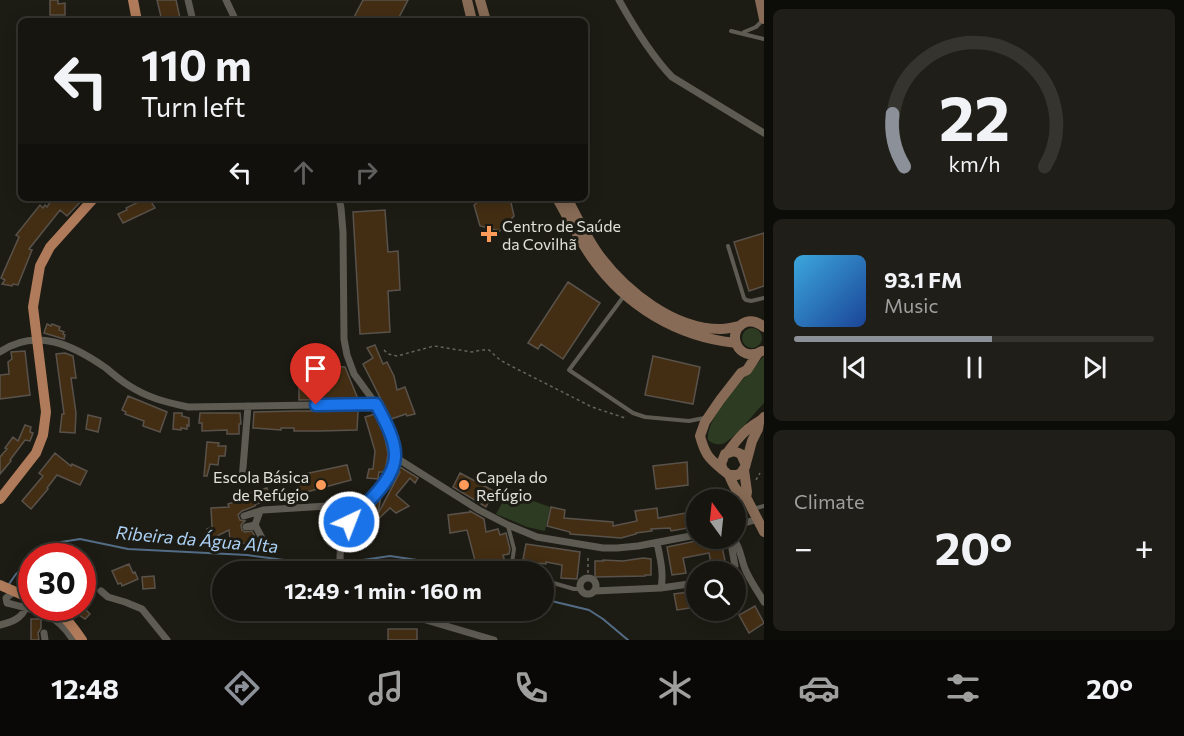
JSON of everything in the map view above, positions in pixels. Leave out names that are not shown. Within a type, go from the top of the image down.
[{"type":"main road","points":[[133,0],[136,18]]},
{"type":"main road","points":[[467,0],[471,18]]},
{"type":"main road","points":[[480,0],[485,18]]},
{"type":"main road","points":[[760,0],[764,19]]},
{"type":"main road","points":[[0,499],[36,453],[43,435],[46,412],[33,307],[40,266],[50,247],[91,201]]},
{"type":"main road","points":[[559,201],[593,259],[630,300],[649,314],[691,334],[738,346],[748,354],[761,351]]},
{"type":"main road","points":[[568,201],[599,254],[629,288],[662,312],[694,325],[723,329],[740,326],[749,321],[763,325]]},
{"type":"main road","points":[[740,326],[735,334],[741,373]]},
{"type":"main road","points":[[761,351],[697,430],[708,458],[726,473],[737,475],[745,466],[761,420]]},
{"type":"main road","points":[[735,489],[721,467],[721,460],[751,426],[761,420]]},
{"type":"main road","points":[[705,447],[726,454],[738,452],[743,457],[746,497],[764,532]]},
{"type":"main road","points":[[68,621],[82,640]]},
{"type":"street","points":[[188,0],[192,18]]},
{"type":"street","points":[[226,0],[235,18]]},
{"type":"street","points":[[619,0],[657,59],[672,77],[764,133]]},
{"type":"street","points":[[340,201],[343,232],[344,339],[347,355],[354,374],[376,404],[388,426],[395,457],[391,474],[341,533],[339,545],[342,561]]},
{"type":"street","points":[[0,352],[20,341],[36,339],[59,343],[84,355],[128,385],[159,401],[188,407],[376,404]]},
{"type":"street","points":[[242,480],[248,406]]},
{"type":"street","points":[[395,457],[479,510],[537,537],[603,548],[657,543],[686,537]]},
{"type":"street","points":[[244,516],[260,511],[327,506],[370,499]]},
{"type":"street","points":[[260,511],[255,525],[264,546]]},
{"type":"street","points":[[746,519],[755,514]]},
{"type":"street","points":[[246,527],[255,525]]},
{"type":"street","points":[[657,543],[662,574],[661,588]]},
{"type":"street","points":[[738,549],[747,573],[764,602]]},
{"type":"street","points":[[594,591],[596,583],[590,578],[583,580],[581,589],[587,593],[686,584]]},
{"type":"street","points":[[101,591],[108,597],[142,609],[167,640]]},
{"type":"street","points":[[0,626],[18,618]]},
{"type":"street","points":[[58,621],[73,640]]},
{"type":"street","points":[[429,621],[494,640]]},
{"type":"lane","points":[[740,33],[750,31],[764,19]]},
{"type":"lane","points":[[731,31],[764,39]]},
{"type":"lane","points":[[728,246],[744,298],[751,301],[764,297]]},
{"type":"lane","points":[[625,295],[569,370],[631,411],[645,417],[689,422],[710,415]]},
{"type":"lane","points":[[689,422],[697,430]]},
{"type":"lane","points":[[755,514],[764,507]]},
{"type":"lane","points":[[508,525],[514,549],[512,561]]},
{"type":"lane","points":[[554,583],[581,589]]},
{"type":"path","points":[[384,350],[388,354],[397,356],[434,346],[472,352],[489,350],[513,368],[592,407],[625,418],[631,411]]},
{"type":"path","points":[[753,482],[760,472]]},
{"type":"path","points":[[588,555],[588,573]]},
{"type":"green space","points":[[752,328],[759,331],[762,338],[759,345],[752,348],[745,345],[742,338],[745,331]]},
{"type":"green space","points":[[764,356],[764,403],[727,442],[716,444],[711,442],[708,440],[709,431],[720,408]]},
{"type":"green space","points":[[508,492],[550,507],[545,531],[527,527],[496,514]]},
{"type":"building","points":[[50,0],[58,0],[58,4],[65,3],[65,15],[50,15]]},
{"type":"building","points":[[157,0],[176,0],[180,18],[161,18]]},
{"type":"building","points":[[363,0],[408,0],[399,18],[354,18]]},
{"type":"building","points":[[51,201],[81,201],[67,216],[60,210],[29,249],[32,250],[18,285],[2,284],[5,280],[1,278],[19,237],[16,235],[40,205],[43,208],[45,205],[47,207]]},
{"type":"building","points":[[140,201],[151,201],[155,208],[123,223],[118,214],[127,210],[126,208]]},
{"type":"building","points":[[511,201],[514,216],[500,231],[480,226],[474,205],[478,202]]},
{"type":"building","points":[[385,210],[388,252],[398,251],[400,290],[388,291],[390,332],[360,334],[353,212]]},
{"type":"building","points":[[764,233],[764,286],[749,291],[734,242]]},
{"type":"building","points":[[568,282],[600,303],[563,359],[541,344],[538,349],[528,343]]},
{"type":"building","points":[[47,324],[60,327],[59,330],[65,335],[64,339],[44,333]]},
{"type":"building","points":[[375,345],[383,364],[387,362],[394,376],[397,390],[405,387],[415,414],[407,416],[406,414],[391,419],[363,364],[373,358],[367,348]]},
{"type":"building","points":[[25,351],[30,395],[0,399],[0,375],[9,374],[8,362],[12,359],[11,352]]},
{"type":"building","points":[[65,353],[73,356],[76,378],[71,378],[76,413],[75,433],[60,432],[62,414],[64,414],[56,354]]},
{"type":"building","points":[[653,356],[700,367],[693,404],[645,395]]},
{"type":"building","points":[[319,365],[345,367],[358,399],[299,400],[299,388],[329,391]]},
{"type":"building","points":[[128,396],[167,412],[160,432],[143,426],[144,421],[125,414],[126,412],[122,410]]},
{"type":"building","points":[[358,411],[357,430],[294,431],[294,428],[281,428],[281,430],[253,428],[254,412]]},
{"type":"building","points":[[174,413],[182,413],[182,416],[189,418],[187,429],[173,429]]},
{"type":"building","points":[[200,413],[240,413],[239,434],[227,434],[227,430],[202,431],[202,423],[199,423]]},
{"type":"building","points":[[375,414],[383,428],[388,454],[385,472],[379,472],[378,479],[367,478],[369,469],[373,469],[375,451],[365,417]]},
{"type":"building","points":[[88,415],[101,418],[98,432],[86,429]]},
{"type":"building","points":[[25,425],[31,427],[30,432],[33,433],[30,441],[25,440],[0,474],[0,457],[13,437],[18,441]]},
{"type":"building","points":[[207,442],[226,446],[225,456],[219,456],[218,465],[210,464],[207,476],[204,476]]},
{"type":"building","points":[[55,453],[71,466],[72,464],[87,471],[80,485],[57,475],[31,509],[22,501],[43,476],[39,473]]},
{"type":"building","points":[[687,462],[688,485],[656,489],[653,466]]},
{"type":"building","points":[[347,465],[351,480],[299,494],[295,476]]},
{"type":"building","points":[[400,467],[418,478],[415,483],[410,478],[396,495],[409,506],[396,513],[390,508],[372,525],[359,532],[361,535],[355,539],[350,530],[381,495],[378,514],[400,472],[398,471]]},
{"type":"building","points":[[460,473],[494,491],[486,507],[453,487]]},
{"type":"building","points":[[267,488],[271,500],[256,504],[238,515],[240,520],[245,521],[241,525],[242,530],[252,531],[258,542],[258,548],[251,548],[236,538],[230,539],[229,530],[211,539],[207,529],[212,527],[211,508],[229,507],[228,504],[246,498],[245,494]]},
{"type":"building","points":[[551,507],[565,510],[564,518],[613,522],[613,526],[637,521],[635,511],[657,508],[658,518],[686,513],[686,528],[671,531],[670,528],[651,529],[652,531],[621,538],[570,534],[570,532],[547,526]]},
{"type":"building","points":[[470,512],[484,519],[486,532],[498,529],[500,535],[506,533],[510,549],[509,554],[503,555],[505,561],[475,561],[467,530],[450,533],[448,515]]},
{"type":"building","points":[[686,543],[686,549],[722,549],[725,561],[711,561],[709,553],[683,558],[686,573],[672,575],[667,547]]},
{"type":"building","points":[[526,544],[580,552],[577,579],[561,578],[562,565],[554,564],[554,561],[523,559]]},
{"type":"building","points":[[651,559],[651,575],[595,577],[595,561]]},
{"type":"building","points":[[129,564],[138,579],[122,586],[121,583],[118,584],[112,571]]},
{"type":"building","points":[[154,576],[155,588],[143,589],[142,577]]},
{"type":"building","points":[[686,592],[686,609],[677,610],[674,594]]},
{"type":"building","points":[[755,606],[764,623],[749,633],[742,621],[746,621],[746,611]]},
{"type":"building","points":[[31,621],[41,621],[39,640],[31,640]]},
{"type":"building","points":[[388,629],[417,629],[417,640],[388,640]]},
{"type":"waterway","name":"Ribeira da Água Alta","points":[[59,543],[80,539],[128,549],[247,555],[287,561]]},
{"type":"waterway","name":"Ribeira da Água Alta","points":[[360,561],[390,556],[424,561]]},
{"type":"waterway","name":"Ribeira da Água Alta","points":[[9,584],[18,572]]},
{"type":"waterway","name":"Ribeira da Água Alta","points":[[554,602],[589,610],[628,640]]},
{"type":"place","name":"Centro de Saúde da Covilhã","points":[[489,234]]},
{"type":"place","name":"Escola Básica de Refúgio","points":[[321,485]]},
{"type":"place","name":"Capela do Refúgio","points":[[464,485]]},
{"type":"route","points":[[316,405],[376,404],[388,426],[395,457],[391,474],[349,522]]}]
